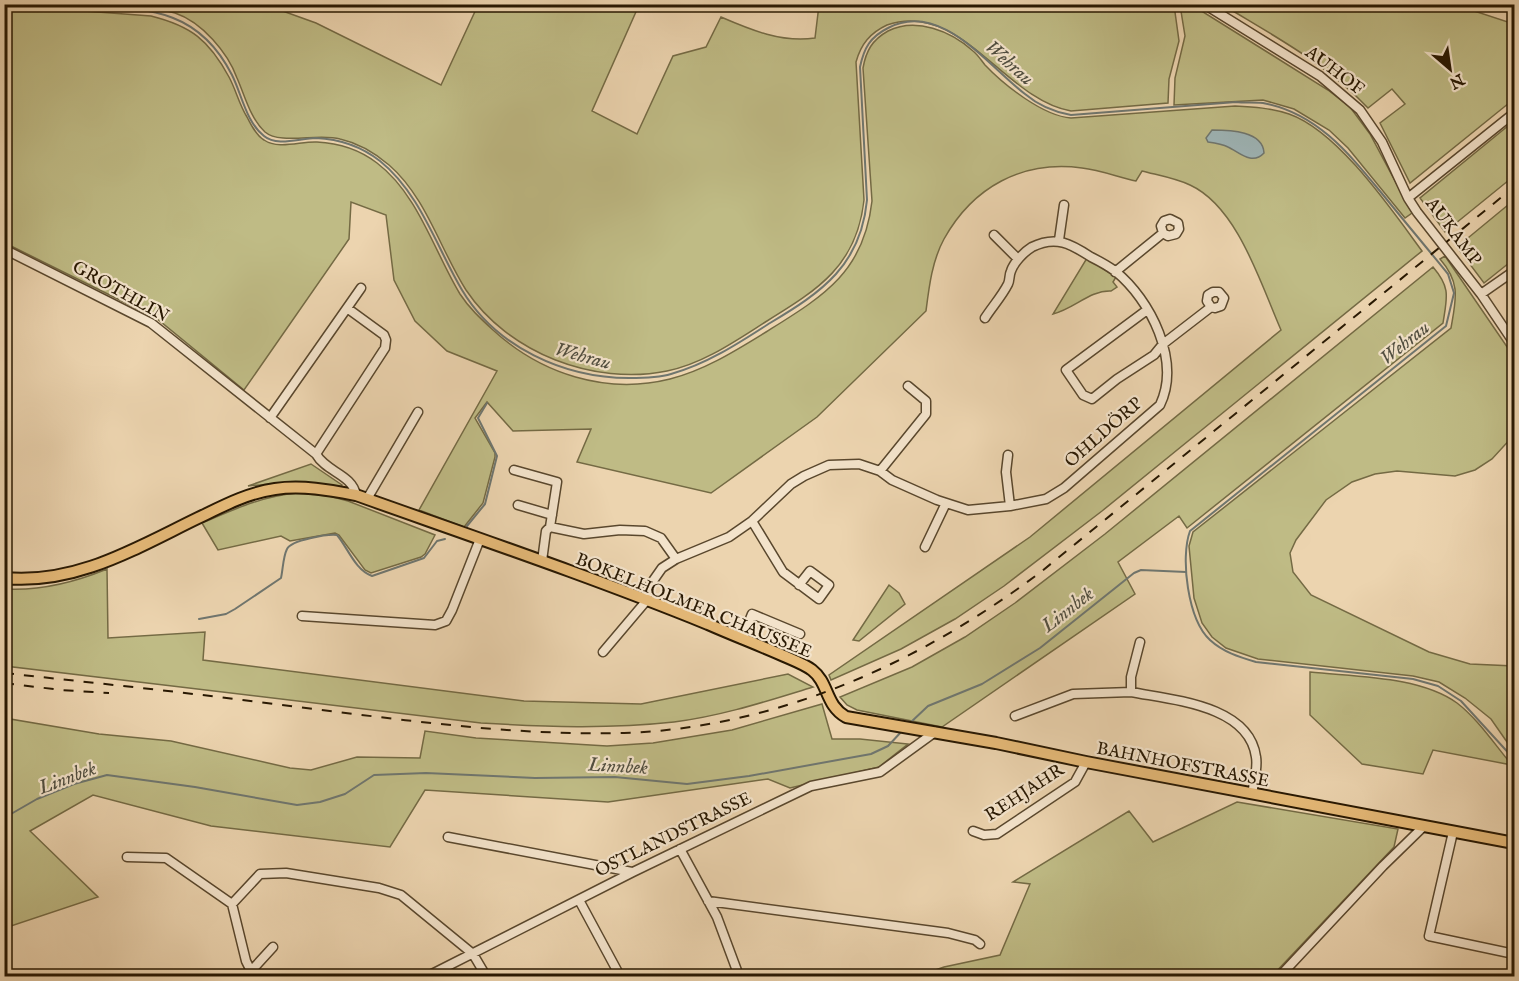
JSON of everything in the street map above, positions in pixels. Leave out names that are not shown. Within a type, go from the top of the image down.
[{"type":"main road","name":"BOKELHOLMER CHAUSSEE","points":[[4,578],[31,580],[51,578],[93,568],[227,503],[260,492],[306,487],[366,498],[647,600],[742,639],[812,670],[820,678],[832,705],[846,717]]},
{"type":"main road","name":"BAHNHOFSTRASSE","points":[[846,717],[996,743],[1515,843]]},
{"type":"street","name":"AUHOF","points":[[1204,4],[1320,76],[1353,103],[1377,133],[1408,198]]},
{"type":"street","points":[[1408,198],[1515,113]]},
{"type":"street","name":"AUKAMP","points":[[1408,198],[1515,343]]},
{"type":"street","points":[[985,318],[1008,283],[1011,271],[1018,259],[1032,247],[1059,240],[1064,205]]},
{"type":"street","points":[[1115,272],[1164,233]]},
{"type":"street","points":[[994,236],[1018,259]]},
{"type":"street","name":"OHLDÖRP","points":[[603,652],[647,600],[648,588],[662,568],[676,559],[729,537],[752,521],[791,484],[804,476],[829,465],[859,464],[880,471],[892,480],[946,503],[968,510],[1010,506],[1046,499],[1064,488],[1160,405],[1166,393],[1168,364],[1163,344],[1147,310],[1135,292],[1115,272],[1074,246],[1059,240]]},
{"type":"street","name":"GROTHLIN","points":[[4,249],[151,323],[316,454],[325,467],[338,473],[366,498]]},
{"type":"street","points":[[1481,294],[1514,272]]},
{"type":"street","points":[[270,418],[361,288]]},
{"type":"street","name":"OHLDÖRP","points":[[1147,310],[1066,370],[1083,395],[1092,399],[1154,355],[1163,344],[1209,311],[1211,307]]},
{"type":"street","points":[[316,454],[386,348],[384,335],[347,308]]},
{"type":"street","points":[[880,471],[926,414],[926,401],[908,386]]},
{"type":"street","points":[[366,498],[418,412]]},
{"type":"street","points":[[1008,455],[1006,472],[1010,506]]},
{"type":"street","points":[[514,470],[557,482],[542,561]]},
{"type":"street","points":[[925,547],[946,503]]},
{"type":"street","points":[[518,505],[552,515]]},
{"type":"street","points":[[752,521],[783,572],[799,585]]},
{"type":"street","points":[[550,527],[584,534],[620,530],[645,531],[661,538],[676,559]]},
{"type":"street","points":[[302,616],[435,625],[446,621],[480,539]]},
{"type":"street","points":[[742,639],[752,614],[800,634]]},
{"type":"street","points":[[1131,692],[1131,677],[1140,642]]},
{"type":"street","points":[[1015,716],[1073,694],[1131,692],[1198,706],[1227,717],[1247,734],[1257,759],[1252,794]]},
{"type":"street","name":"OSTLANDSTRASSE","points":[[428,976],[633,872],[811,786],[880,772],[934,732]]},
{"type":"street","name":"REHJAHR","points":[[973,831],[984,836],[997,834],[1075,782],[1086,762]]},
{"type":"street","points":[[1280,976],[1383,866],[1423,827]]},
{"type":"street","points":[[1453,832],[1429,936],[1515,954]]},
{"type":"street","points":[[448,837],[633,872]]},
{"type":"street","points":[[681,849],[717,917],[739,976]]},
{"type":"street","points":[[127,857],[166,858],[232,904],[246,961],[253,974],[273,947]]},
{"type":"street","points":[[232,904],[260,874],[286,873],[379,888],[401,894],[472,954],[486,976]]},
{"type":"street","points":[[579,900],[620,976]]},
{"type":"street","points":[[708,901],[948,933],[978,942]]},
{"type":"shaded area","points":[[4,5],[151,16],[177,25],[198,36],[222,64],[250,123],[261,138],[276,144],[311,142],[333,144],[356,151],[377,163],[404,190],[460,294],[493,330],[532,358],[553,369],[599,382],[646,383],[670,379],[695,371],[731,353],[805,307],[837,280],[850,265],[860,247],[872,201],[864,62],[868,51],[878,38],[888,31],[910,25],[933,28],[954,37],[975,53],[1013,90],[1036,106],[1060,116],[1071,118],[1235,106],[1256,107],[1289,114],[1308,123],[1344,154],[1379,194],[1422,251],[1102,511],[1004,586],[955,619],[901,649],[831,680],[829,675],[1030,537],[1281,330],[1256,270],[1235,229],[1207,196],[1190,185],[1142,171],[1136,181],[1089,169],[1039,168],[1001,181],[969,205],[944,239],[934,265],[926,311],[817,417],[711,493],[577,462],[591,429],[513,431],[487,402],[475,418],[495,453],[495,457],[483,503],[464,527],[419,510],[497,371],[447,351],[415,321],[394,280],[386,215],[351,202],[349,239],[244,390],[156,318],[5,243]]},
{"type":"shaded area","points":[[100,5],[266,5],[316,23],[441,85],[478,5],[639,5],[592,111],[637,134],[673,56],[706,47],[721,17],[767,34],[803,39],[815,38],[819,5],[1174,5],[1179,41],[1169,79],[1168,103],[1071,111],[1047,103],[1025,89],[960,38],[938,26],[913,21],[881,28],[867,40],[856,62],[864,200],[860,223],[844,258],[819,286],[803,298],[707,357],[667,371],[611,374],[582,369],[555,360],[505,331],[484,312],[466,290],[413,192],[402,178],[378,156],[340,139],[280,138],[265,132],[252,114],[233,68],[221,49],[195,23],[175,13],[157,9]]},
{"type":"shaded area","points":[[1180,5],[1192,5],[1328,90],[1350,107],[1370,134],[1412,213],[1405,218],[1348,148],[1329,130],[1294,109],[1263,100],[1174,105],[1175,78],[1185,36]]},
{"type":"shaded area","points":[[1223,5],[1456,5],[1514,24],[1514,99],[1410,183],[1380,123],[1405,104],[1392,89],[1368,108],[1318,64]]},
{"type":"shaded area","points":[[1514,121],[1514,176],[1445,232],[1420,198]]},
{"type":"shaded area","points":[[1514,200],[1514,259],[1484,283],[1457,247]]},
{"type":"shaded area","points":[[1445,256],[1514,357],[1514,435],[1492,459],[1475,470],[1455,476],[1397,471],[1375,474],[1352,482],[1326,500],[1296,540],[1290,553],[1293,572],[1311,595],[1429,652],[1470,664],[1514,666],[1514,752],[1491,719],[1465,698],[1439,682],[1413,676],[1258,659],[1226,648],[1212,637],[1202,623],[1194,598],[1189,546],[1193,532],[1451,328],[1455,292],[1451,276],[1440,259]]},
{"type":"shaded area","points":[[1087,258],[1116,277],[1113,282],[1117,287],[1111,291],[1096,293],[1053,314]]},
{"type":"shaded area","points":[[1433,267],[1445,287],[1446,306],[1443,323],[1187,528],[1179,516],[1118,562],[1135,594],[942,727],[857,710],[847,705],[840,697],[912,667],[965,637],[1015,603],[1105,534]]},
{"type":"shaded area","points":[[311,464],[342,485],[341,487],[294,483],[248,486]]},
{"type":"shaded area","points":[[297,493],[329,496],[348,501],[435,535],[421,557],[371,573],[365,570],[339,535],[335,533],[290,541],[281,536],[218,550],[202,523],[260,500]]},
{"type":"shaded area","points":[[107,569],[108,638],[205,632],[203,660],[524,701],[641,704],[788,674],[813,687],[744,708],[674,722],[626,726],[553,726],[481,723],[5,666],[5,589],[31,589],[57,585]]},
{"type":"shaded area","points":[[889,585],[899,593],[905,604],[859,641],[853,640]]},
{"type":"shaded area","points":[[1310,672],[1386,679],[1424,687],[1442,694],[1457,703],[1472,717],[1512,765],[1433,750],[1423,774],[1362,764],[1310,715]]},
{"type":"shaded area","points":[[822,704],[832,739],[860,739],[908,744],[879,767],[790,788],[768,779],[608,802],[425,790],[390,847],[211,826],[93,795],[30,831],[98,897],[5,928],[4,718],[99,734],[171,741],[290,768],[311,770],[357,757],[420,758],[425,731],[476,738],[607,746],[653,743],[732,730]]},
{"type":"shaded area","points":[[1237,802],[1398,829],[1394,847],[1272,976],[918,976],[944,967],[1000,955],[1030,884],[1013,882],[1129,811],[1153,842]]},
{"type":"water","points":[[1212,130],[1236,131],[1252,136],[1258,140],[1264,153],[1259,157],[1250,158],[1226,146],[1208,142],[1206,138]]},
{"type":"waterway","name":"Wehrau","points":[[62,4],[137,9],[180,21],[200,33],[217,51],[232,75],[249,116],[264,136],[275,141],[316,138],[333,140],[358,148],[373,156],[394,174],[406,189],[427,222],[462,290],[493,328],[534,355],[557,365],[605,377],[656,377],[697,365],[735,345],[806,300],[836,274],[857,242],[867,200],[860,67],[869,44],[888,28],[908,22],[927,23],[945,29],[979,53],[1030,98],[1046,108],[1065,114],[1236,102],[1263,103],[1283,108],[1300,116],[1332,138],[1359,166],[1448,274],[1454,293],[1446,326],[1190,531],[1187,543],[1186,572],[1191,604],[1202,631],[1210,640],[1226,651],[1243,658],[1256,662],[1413,679],[1438,686],[1461,701],[1514,759]]},
{"type":"waterway","points":[[467,526],[485,504],[497,456],[478,418],[487,403]]},
{"type":"waterway","points":[[199,619],[226,614],[281,578],[287,549],[302,540],[337,535],[356,564],[372,576],[424,558],[437,541],[445,539]]},
{"type":"waterway","name":"Linnbek","points":[[910,723],[928,706],[982,684],[1040,648],[1134,573],[1141,570],[1186,572]]},
{"type":"waterway","name":"Linnbek","points":[[4,818],[37,799],[74,784],[107,775],[195,787],[297,805],[320,802],[345,794],[374,775],[426,773],[535,778],[615,777],[687,784],[749,776],[871,754],[888,746],[902,731]]},
{"type":"railway","points":[[4,673],[405,720],[536,732],[624,733],[681,728],[737,718],[792,704],[897,661],[948,634],[996,604],[1042,571],[1514,187]]},
{"type":"railway","points":[[4,683],[109,693]]}]
